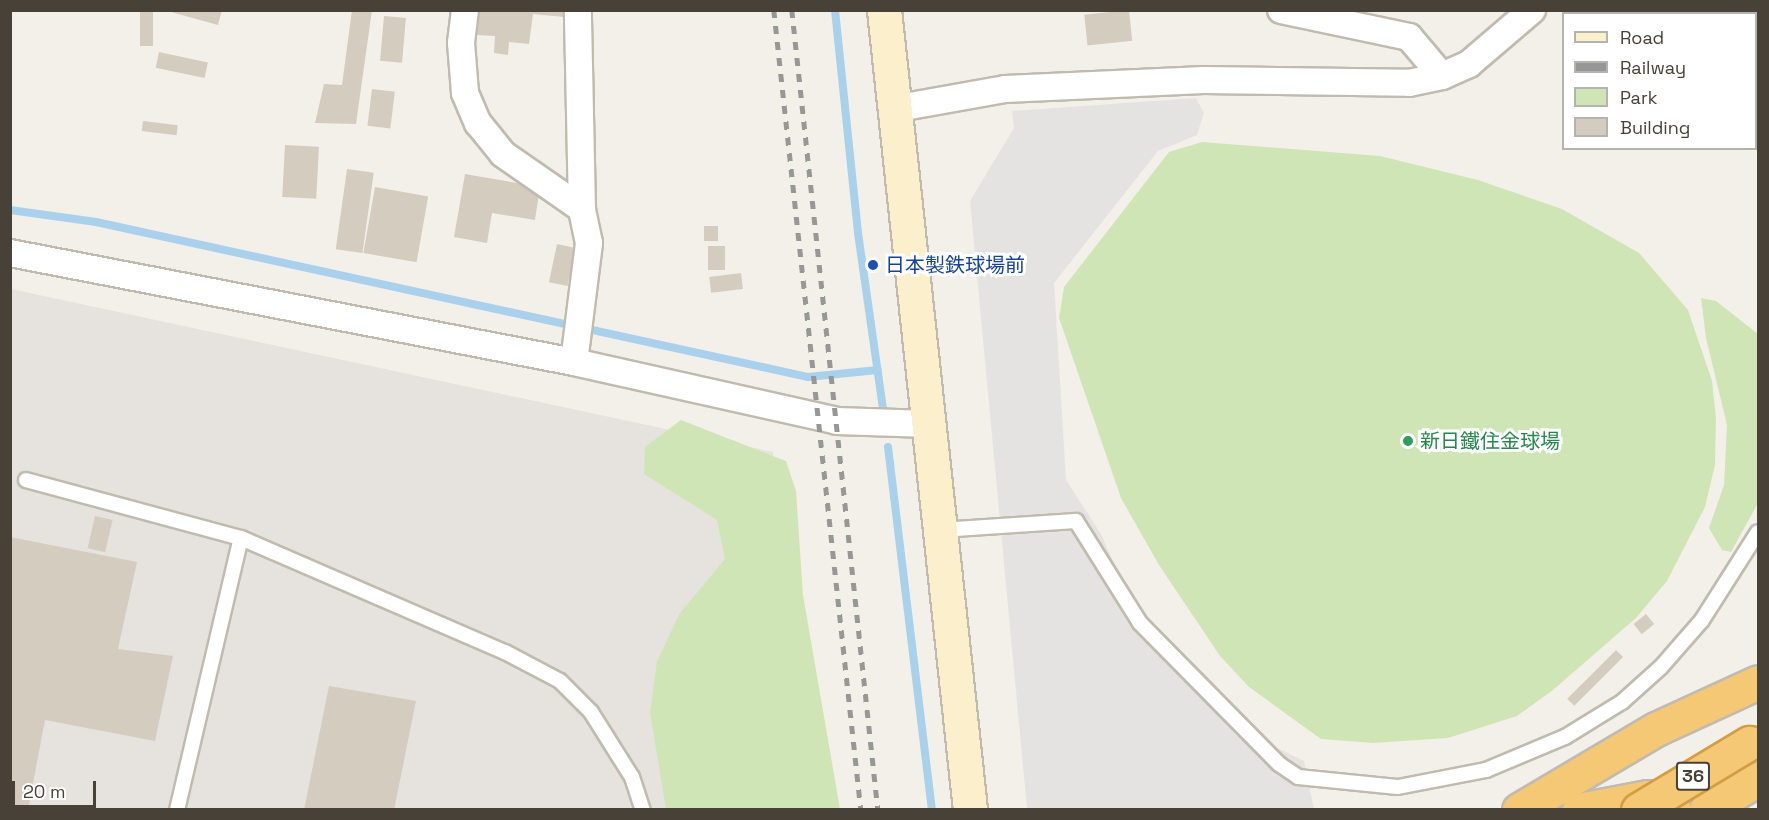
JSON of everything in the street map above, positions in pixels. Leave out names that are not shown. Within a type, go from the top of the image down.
[{"type":"highway","points":[[1519,810],[1656,729],[1724,700],[1758,682]]},
{"type":"highway","name":"36","points":[[1638,810],[1754,740]]},
{"type":"highway","name":"36","points":[[1706,810],[1758,779]]},
{"type":"highway","points":[[1579,810],[1639,797],[1648,797],[1674,810]]},
{"type":"street","points":[[465,10],[461,43],[465,93],[478,123],[503,154],[582,209]]},
{"type":"street","points":[[578,10],[582,209],[589,243],[578,340]]},
{"type":"street","points":[[884,10],[892,110],[929,424],[970,810]]},
{"type":"street","points":[[892,110],[1005,89],[1204,80],[1409,83],[1442,76],[1468,64],[1532,10]]},
{"type":"street","points":[[1292,12],[1409,37],[1442,76]]},
{"type":"street","points":[[10,253],[578,340],[837,421],[929,424]]},
{"type":"lane","points":[[26,480],[241,538],[505,652],[560,681],[591,712],[632,777],[643,810]]},
{"type":"lane","points":[[940,530],[1076,521],[1140,623],[1279,764],[1298,777],[1398,787],[1486,770],[1565,737],[1622,702],[1661,667],[1702,620],[1758,532]]},
{"type":"lane","points":[[177,810],[241,538]]},
{"type":"shaded area","points":[[1196,98],[1204,113],[1197,135],[1158,151],[1054,283],[1066,480],[1101,534],[1130,600],[1269,744],[1304,761],[1314,809],[1027,809],[970,201],[1014,128],[1012,111]]},
{"type":"shaded area","points":[[11,289],[773,452],[810,809],[11,810]]},
{"type":"green space","name":"新日鐵住金球場","points":[[1202,142],[1380,156],[1478,180],[1562,209],[1639,253],[1688,310],[1712,381],[1716,418],[1715,465],[1705,507],[1667,581],[1636,618],[1553,690],[1517,716],[1448,738],[1373,743],[1321,739],[1249,687],[1220,656],[1159,565],[1121,498],[1059,318],[1064,287],[1169,152]]},
{"type":"green space","points":[[1701,298],[1716,301],[1758,334],[1758,503],[1731,552],[1722,550],[1709,528],[1724,485],[1727,425],[1706,338]]},
{"type":"green space","points":[[681,420],[786,461],[796,491],[803,595],[840,809],[666,809],[650,713],[657,661],[680,613],[725,559],[717,520],[644,474],[645,447]]},
{"type":"building","points":[[140,10],[153,10],[153,46],[140,46]]},
{"type":"building","points":[[164,10],[222,10],[218,25]]},
{"type":"building","points":[[352,10],[372,10],[356,124],[315,123],[324,84],[342,85]]},
{"type":"building","points":[[480,10],[565,10],[564,17],[533,14],[529,44],[509,42],[508,55],[494,53],[495,36],[477,35]]},
{"type":"building","points":[[1129,10],[1132,41],[1087,46],[1084,15]]},
{"type":"building","points":[[384,16],[406,18],[402,63],[380,61]]},
{"type":"building","points":[[159,52],[208,62],[205,78],[156,68]]},
{"type":"building","points":[[372,89],[395,92],[390,129],[367,126]]},
{"type":"building","points":[[143,121],[178,125],[177,135],[142,131]]},
{"type":"building","points":[[285,145],[319,147],[316,199],[282,197]]},
{"type":"building","points":[[347,169],[374,173],[362,253],[336,249]]},
{"type":"building","points":[[465,174],[540,187],[535,220],[492,213],[487,243],[454,237]]},
{"type":"building","points":[[375,187],[428,196],[417,262],[363,253]]},
{"type":"building","points":[[704,226],[718,226],[718,241],[704,241]]},
{"type":"building","points":[[557,244],[576,248],[567,286],[549,282]]},
{"type":"building","points":[[708,246],[725,246],[725,270],[708,270]]},
{"type":"building","points":[[741,273],[743,289],[711,293],[709,277]]},
{"type":"building","points":[[95,516],[113,520],[105,552],[88,548]]},
{"type":"building","points":[[10,537],[137,562],[118,649],[173,656],[155,741],[45,720],[28,810],[10,810]]},
{"type":"building","points":[[1646,614],[1654,624],[1642,634],[1634,624]]},
{"type":"building","points":[[1616,650],[1623,657],[1574,706],[1567,699]]},
{"type":"building","points":[[329,686],[416,701],[394,810],[304,810]]},
{"type":"waterway","points":[[835,10],[858,233],[883,409]]},
{"type":"waterway","points":[[10,210],[96,222],[808,377],[878,370]]},
{"type":"waterway","points":[[888,447],[932,810]]},
{"type":"railway","points":[[774,10],[861,810]]},
{"type":"railway","points":[[792,10],[878,810]]},
{"type":"place","name":"日本製鉄球場前","points":[[873,265]]},
{"type":"place","name":"新日鐵住金球場","points":[[1408,441]]}]
